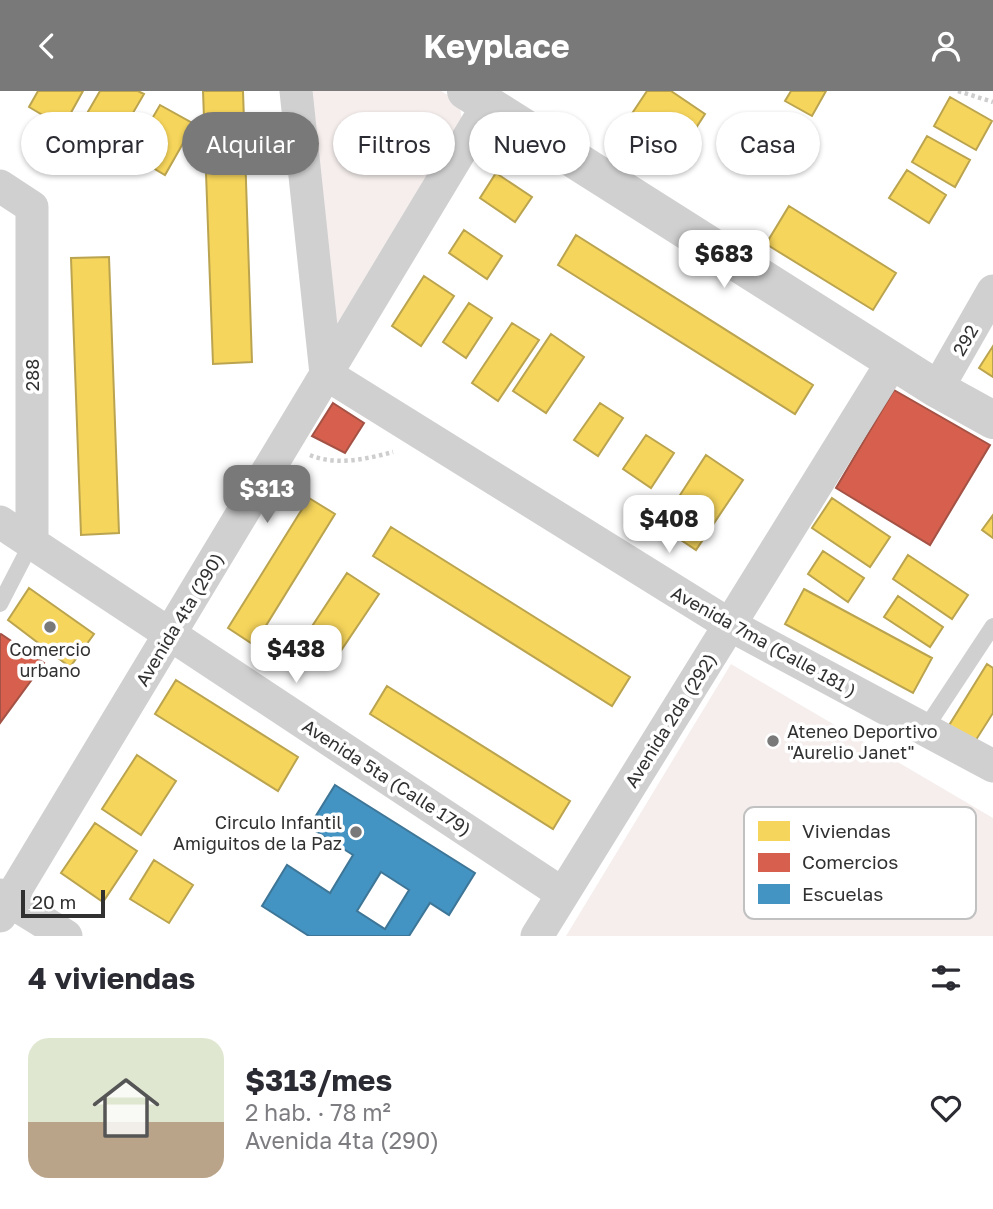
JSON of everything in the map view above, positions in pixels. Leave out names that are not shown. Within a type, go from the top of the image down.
[{"type":"street","points":[[296,91],[326,374]]},
{"type":"street","points":[[477,98],[937,389],[993,420]]},
{"type":"street","name":"Avenida 4ta (290)","points":[[3,904],[326,374],[477,98]]},
{"type":"street","name":"288","points":[[0,186],[32,207],[33,542]]},
{"type":"street","name":"292","points":[[937,389],[993,291]]},
{"type":"street","name":"Avenida 2da (292)","points":[[537,936],[893,361]]},
{"type":"street","name":"Avenida 7ma (Calle 181 )","points":[[326,374],[730,625],[993,766]]},
{"type":"street","name":"Avenida 5ta (Calle 179)","points":[[0,522],[563,894]]},
{"type":"street","points":[[3,904],[66,936]]},
{"type":"lane","points":[[0,604],[33,542]]},
{"type":"lane","points":[[925,729],[993,626]]},
{"type":"path","points":[[958,91],[993,102]]},
{"type":"path","points":[[284,444],[323,461],[368,459],[435,442]]},
{"type":"shaded area","points":[[310,91],[441,91],[459,102],[462,120],[455,131],[455,112],[333,112],[333,175],[428,175],[334,329],[318,175],[319,112],[312,112]]},
{"type":"shaded area","name":"Ateneo Deportivo \"Aurelio Janet\"","points":[[731,664],[974,807],[744,807],[744,919],[976,919],[976,808],[993,818],[993,936],[566,936]]},
{"type":"building: Viviendas","points":[[38,91],[83,91],[71,112],[38,112],[29,107]]},
{"type":"building: Viviendas","points":[[100,91],[138,91],[144,94],[134,112],[88,112]]},
{"type":"building: Viviendas","points":[[203,91],[243,91],[244,112],[204,112]]},
{"type":"building: Viviendas","points":[[647,91],[671,91],[705,114],[702,119],[702,112],[633,112]]},
{"type":"building: Viviendas","points":[[791,91],[826,91],[814,112],[805,112],[785,101]]},
{"type":"building: Viviendas","points":[[950,97],[992,121],[976,150],[934,126]]},
{"type":"building: Viviendas","points":[[160,105],[182,117],[182,145],[168,170],[168,112],[156,112]]},
{"type":"building: Viviendas","points":[[927,136],[970,160],[955,187],[912,162]]},
{"type":"building: Viviendas","points":[[907,170],[946,195],[929,223],[889,198]]},
{"type":"building: Viviendas","points":[[206,175],[246,175],[252,362],[213,364]]},
{"type":"building: Viviendas","points":[[495,175],[499,175],[532,197],[515,222],[480,198]]},
{"type":"building: Viviendas","points":[[789,206],[896,273],[873,310],[766,244]]},
{"type":"building: Viviendas","points":[[464,230],[502,256],[487,279],[449,253]]},
{"type":"building: Viviendas","points":[[576,235],[813,385],[795,414],[558,265]]},
{"type":"building: Viviendas","points":[[109,257],[119,533],[81,535],[71,258]]},
{"type":"building: Viviendas","points":[[424,276],[454,296],[421,346],[392,326]]},
{"type":"building: Viviendas","points":[[469,303],[492,318],[466,358],[443,342]]},
{"type":"building: Viviendas","points":[[512,323],[539,340],[498,401],[472,383]]},
{"type":"building: Viviendas","points":[[551,334],[584,357],[546,413],[513,391]]},
{"type":"building: Viviendas","points":[[993,346],[993,377],[979,368]]},
{"type":"building: Viviendas","points":[[600,403],[623,418],[598,456],[574,440]]},
{"type":"building: Viviendas","points":[[646,435],[674,453],[651,488],[623,469]]},
{"type":"building: Viviendas","points":[[706,455],[743,480],[696,550],[660,526]]},
{"type":"building: Viviendas","points":[[309,498],[335,514],[254,645],[228,628]]},
{"type":"building: Viviendas","points":[[832,498],[890,537],[870,567],[812,528]]},
{"type":"building: Viviendas","points":[[993,515],[993,538],[982,530]]},
{"type":"building: Viviendas","points":[[391,527],[630,677],[612,706],[373,556]]},
{"type":"building: Viviendas","points":[[823,551],[864,578],[848,602],[808,574]]},
{"type":"building: Viviendas","points":[[908,555],[968,595],[952,619],[893,579]]},
{"type":"building: Viviendas","points":[[347,573],[379,594],[336,658],[305,637]]},
{"type":"building: Viviendas","name":"Comercio urbano","points":[[29,588],[94,634],[70,667],[8,620]]},
{"type":"building: Viviendas","points":[[804,589],[932,658],[913,693],[785,624]]},
{"type":"building: Viviendas","points":[[898,596],[943,627],[930,647],[884,617]]},
{"type":"building: Viviendas","points":[[987,664],[993,668],[993,713],[974,743],[948,727]]},
{"type":"building: Viviendas","points":[[176,680],[298,757],[278,791],[155,714]]},
{"type":"building: Viviendas","points":[[387,686],[570,801],[553,829],[370,714]]},
{"type":"building: Viviendas","points":[[137,755],[176,781],[141,835],[102,809]]},
{"type":"building: Viviendas","points":[[95,823],[137,851],[103,902],[61,873]]},
{"type":"building: Viviendas","points":[[154,860],[193,885],[169,923],[130,899]]},
{"type":"building: Comercios","points":[[894,390],[990,445],[930,545],[836,488]]},
{"type":"building: Comercios","points":[[333,403],[364,423],[345,453],[312,436]]},
{"type":"building: Comercios","points":[[0,635],[44,663],[0,723]]},
{"type":"building: Escuelas","points":[[335,785],[475,873],[449,915],[430,903],[409,936],[309,936],[262,906],[287,865],[330,893],[353,855],[309,827]],"holes":[[[381,872],[409,890],[385,929],[357,911]]]},
{"type":"place","name":"Comercio urbano","points":[[50,627]]},
{"type":"place","name":"Ateneo Deportivo \"Aurelio Janet\"","points":[[773,741]]},
{"type":"place","name":"Circulo Infantil Amiguitos de la Paz","points":[[356,832]]}]
